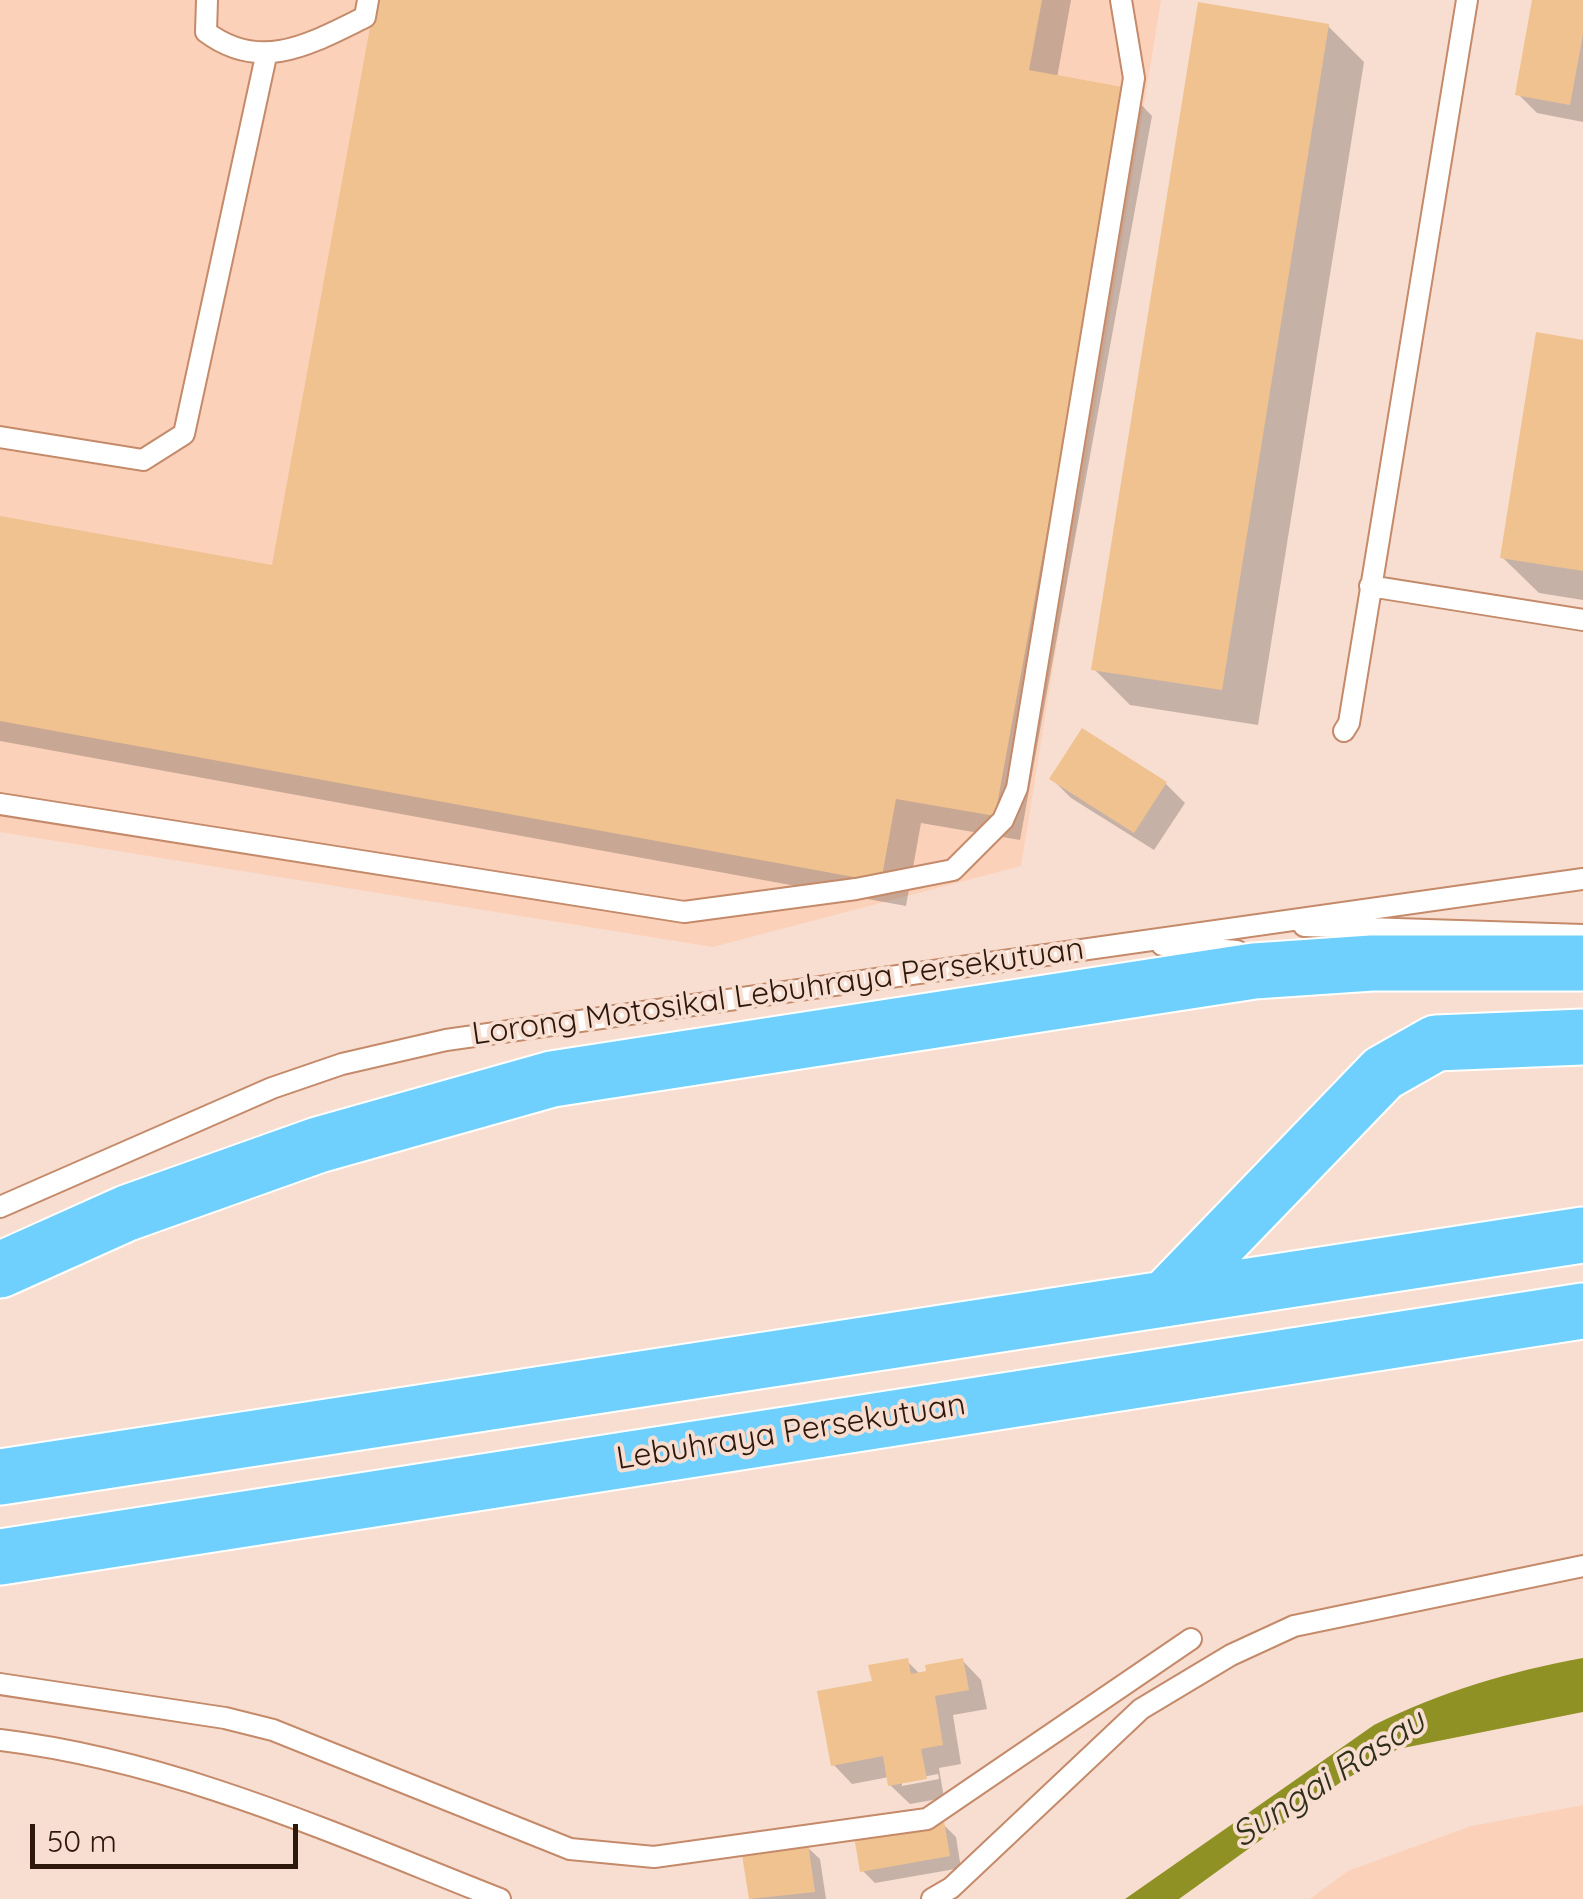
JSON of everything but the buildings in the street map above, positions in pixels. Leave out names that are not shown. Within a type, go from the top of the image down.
[{"type":"highway","points":[[0,1270],[128,1213],[318,1146],[552,1080],[1254,971],[1372,963],[1583,964]]},
{"type":"highway","points":[[1165,1299],[1383,1073],[1436,1042],[1583,1037]]},
{"type":"highway","points":[[0,1476],[1583,1235]]},
{"type":"highway","name":"Lebuhraya Persekutuan","points":[[0,1556],[1583,1310]]},
{"type":"lane","points":[[207,0],[206,32],[228,48],[266,56],[323,38],[365,17],[368,0]]},
{"type":"lane","points":[[0,804],[684,912],[856,889],[952,870],[1002,820],[1017,788],[1134,78],[1121,0]]},
{"type":"lane","points":[[1344,731],[1350,723],[1468,0]]},
{"type":"lane","points":[[0,437],[143,460],[184,434],[266,56]]},
{"type":"lane","points":[[1370,586],[1583,620]]},
{"type":"lane","name":"Lorong Motosikal Lebuhraya Persekutuan","points":[[0,1207],[272,1088],[342,1064],[446,1040],[1583,879]]},
{"type":"lane","points":[[1252,924],[1583,935]]},
{"type":"lane","points":[[1130,942],[1372,963]]},
{"type":"lane","points":[[932,1899],[951,1888],[1141,1709],[1231,1655],[1294,1626],[1583,1566]]},
{"type":"lane","points":[[0,1684],[225,1718],[273,1730],[570,1849],[654,1858],[927,1819],[1191,1639]]},
{"type":"lane","points":[[0,1740],[64,1748],[243,1798],[500,1899]]},
{"type":"shaded area","points":[[0,0],[1161,0],[1021,866],[713,947],[0,832]]},
{"type":"shaded area","points":[[1583,1805],[1583,1899],[1310,1899],[1348,1871],[1471,1826]]},
{"type":"water","name":"Sungai Rasau","points":[[1583,1658],[1583,1712],[1398,1749],[1341,1782],[1179,1899],[1125,1899],[1374,1725],[1476,1684]]}]
